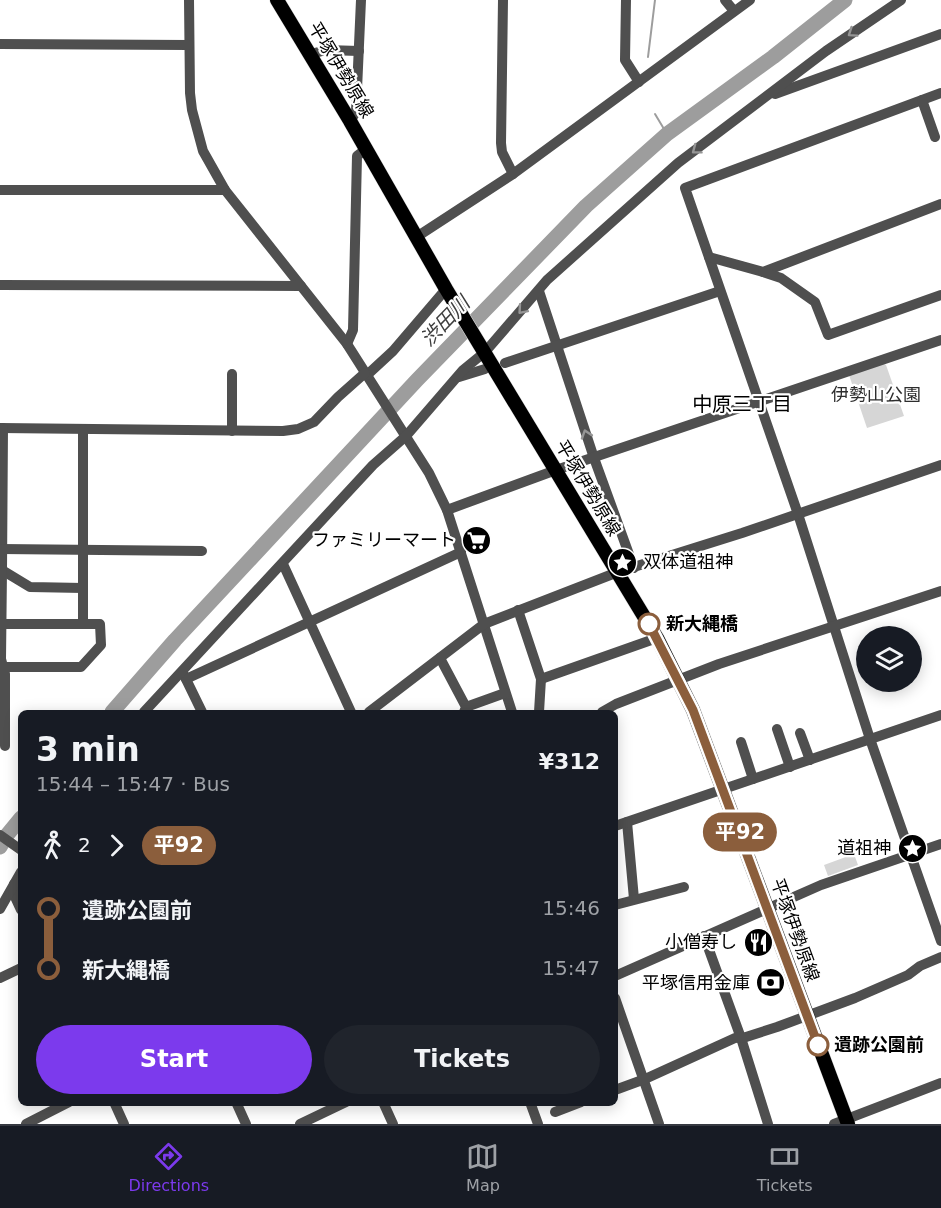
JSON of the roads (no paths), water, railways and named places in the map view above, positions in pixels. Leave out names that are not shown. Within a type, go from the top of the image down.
[{"type":"main road","name":"平塚伊勢原線","points":[[278,0],[418,236],[448,292],[657,638],[678,679],[693,710],[768,907],[808,1016],[842,1122]]},
{"type":"street","points":[[189,0],[190,93],[196,128],[203,151],[225,190],[347,344],[429,473],[447,510],[511,710]]},
{"type":"street","points":[[350,121],[356,112],[361,0]]},
{"type":"street","points":[[503,0],[501,143],[502,152],[513,174]]},
{"type":"street","points":[[626,0],[625,60],[639,82]]},
{"type":"street","points":[[725,0],[734,11]]},
{"type":"street","points":[[418,236],[513,174],[750,0]]},
{"type":"street","points":[[146,710],[184,676],[373,465],[405,434],[547,280],[678,163],[825,51],[901,0]]},
{"type":"street","points":[[764,98],[941,34]]},
{"type":"street","points":[[0,44],[189,45]]},
{"type":"street","points":[[311,54],[326,50],[359,51]]},
{"type":"street","points":[[941,93],[685,188],[798,514],[870,739],[941,941]]},
{"type":"street","points":[[922,100],[935,137]]},
{"type":"street","points":[[347,344],[353,330],[357,156],[366,149]]},
{"type":"street","points":[[0,189],[225,190]]},
{"type":"street","points":[[763,272],[941,204]]},
{"type":"street","points":[[709,256],[781,278],[815,302],[828,335],[941,295]]},
{"type":"street","points":[[0,285],[301,286]]},
{"type":"street","points":[[539,291],[594,458],[634,568]]},
{"type":"street","points":[[505,363],[720,291]]},
{"type":"street","points":[[5,746],[5,674],[1,658],[1,428],[232,431],[298,429],[314,422],[338,397],[367,375],[393,351],[448,292]]},
{"type":"street","points":[[447,510],[556,470],[941,340]]},
{"type":"street","points":[[456,378],[484,369]]},
{"type":"street","points":[[232,374],[232,431]]},
{"type":"street","points":[[83,429],[83,624]]},
{"type":"street","points":[[372,710],[484,624],[618,572],[941,465]]},
{"type":"street","points":[[1,549],[202,551]]},
{"type":"street","points":[[184,676],[310,622],[461,552]]},
{"type":"street","points":[[283,564],[350,710]]},
{"type":"street","points":[[2,570],[30,587],[83,588]]},
{"type":"street","points":[[606,710],[678,679],[941,591]]},
{"type":"street","points":[[518,610],[541,679],[539,710]]},
{"type":"street","points":[[1,624],[100,624],[101,645],[81,667],[2,667]]},
{"type":"street","points":[[541,679],[657,638]]},
{"type":"street","points":[[440,658],[465,710],[505,693]]},
{"type":"street","points":[[184,676],[201,710]]},
{"type":"street","points":[[618,825],[941,715]]},
{"type":"street","points":[[777,729],[790,767]]},
{"type":"street","points":[[800,733],[810,760]]},
{"type":"street","points":[[741,742],[753,779]]},
{"type":"street","points":[[627,822],[634,899]]},
{"type":"street","points":[[0,835],[18,847]]},
{"type":"street","points":[[618,975],[821,885],[941,844]]},
{"type":"street","points":[[0,909],[18,877]]},
{"type":"street","points":[[14,884],[18,904]]},
{"type":"street","points":[[618,904],[684,887]]},
{"type":"street","points":[[705,936],[768,1124]]},
{"type":"street","points":[[618,1089],[735,1038],[808,1016],[855,998],[908,975],[920,966],[941,957]]},
{"type":"street","points":[[0,978],[18,969]]},
{"type":"street","points":[[618,1006],[659,1124]]},
{"type":"street","points":[[842,1122],[940,1087]]},
{"type":"street","points":[[26,1124],[47,1120],[64,1106]]},
{"type":"street","points":[[116,1106],[124,1124]]},
{"type":"street","points":[[238,1106],[246,1124]]},
{"type":"street","points":[[300,1124],[338,1106]]},
{"type":"street","points":[[385,1106],[393,1124]]},
{"type":"street","points":[[531,1106],[538,1124]]},
{"type":"street","points":[[555,1112],[571,1106]]},
{"type":"waterway","points":[[648,57],[655,0]]},
{"type":"waterway","name":"渋田川","points":[[114,710],[175,640],[417,380],[586,206],[667,134],[773,57],[845,0]]},
{"type":"waterway","points":[[655,114],[667,134]]},
{"type":"waterway","name":"渋田川","points":[[0,847],[18,822]]},
{"type":"place","name":"ファミリーマート","points":[[477,540]]},
{"type":"place","name":"双体道祖神","points":[[622,562]]},
{"type":"place","name":"新大縄橋","points":[[649,624]]},
{"type":"place","name":"道祖神","points":[[912,848]]},
{"type":"place","name":"小僧寿し","points":[[758,942]]},
{"type":"place","name":"平塚信用金庫","points":[[771,983]]},
{"type":"place","name":"遺跡公園前","points":[[818,1045]]},
{"type":"district","name":"中原三丁目","points":[[742,404]]},
{"type":"park label","name":"伊勢山公園","points":[[876,395]]}]
